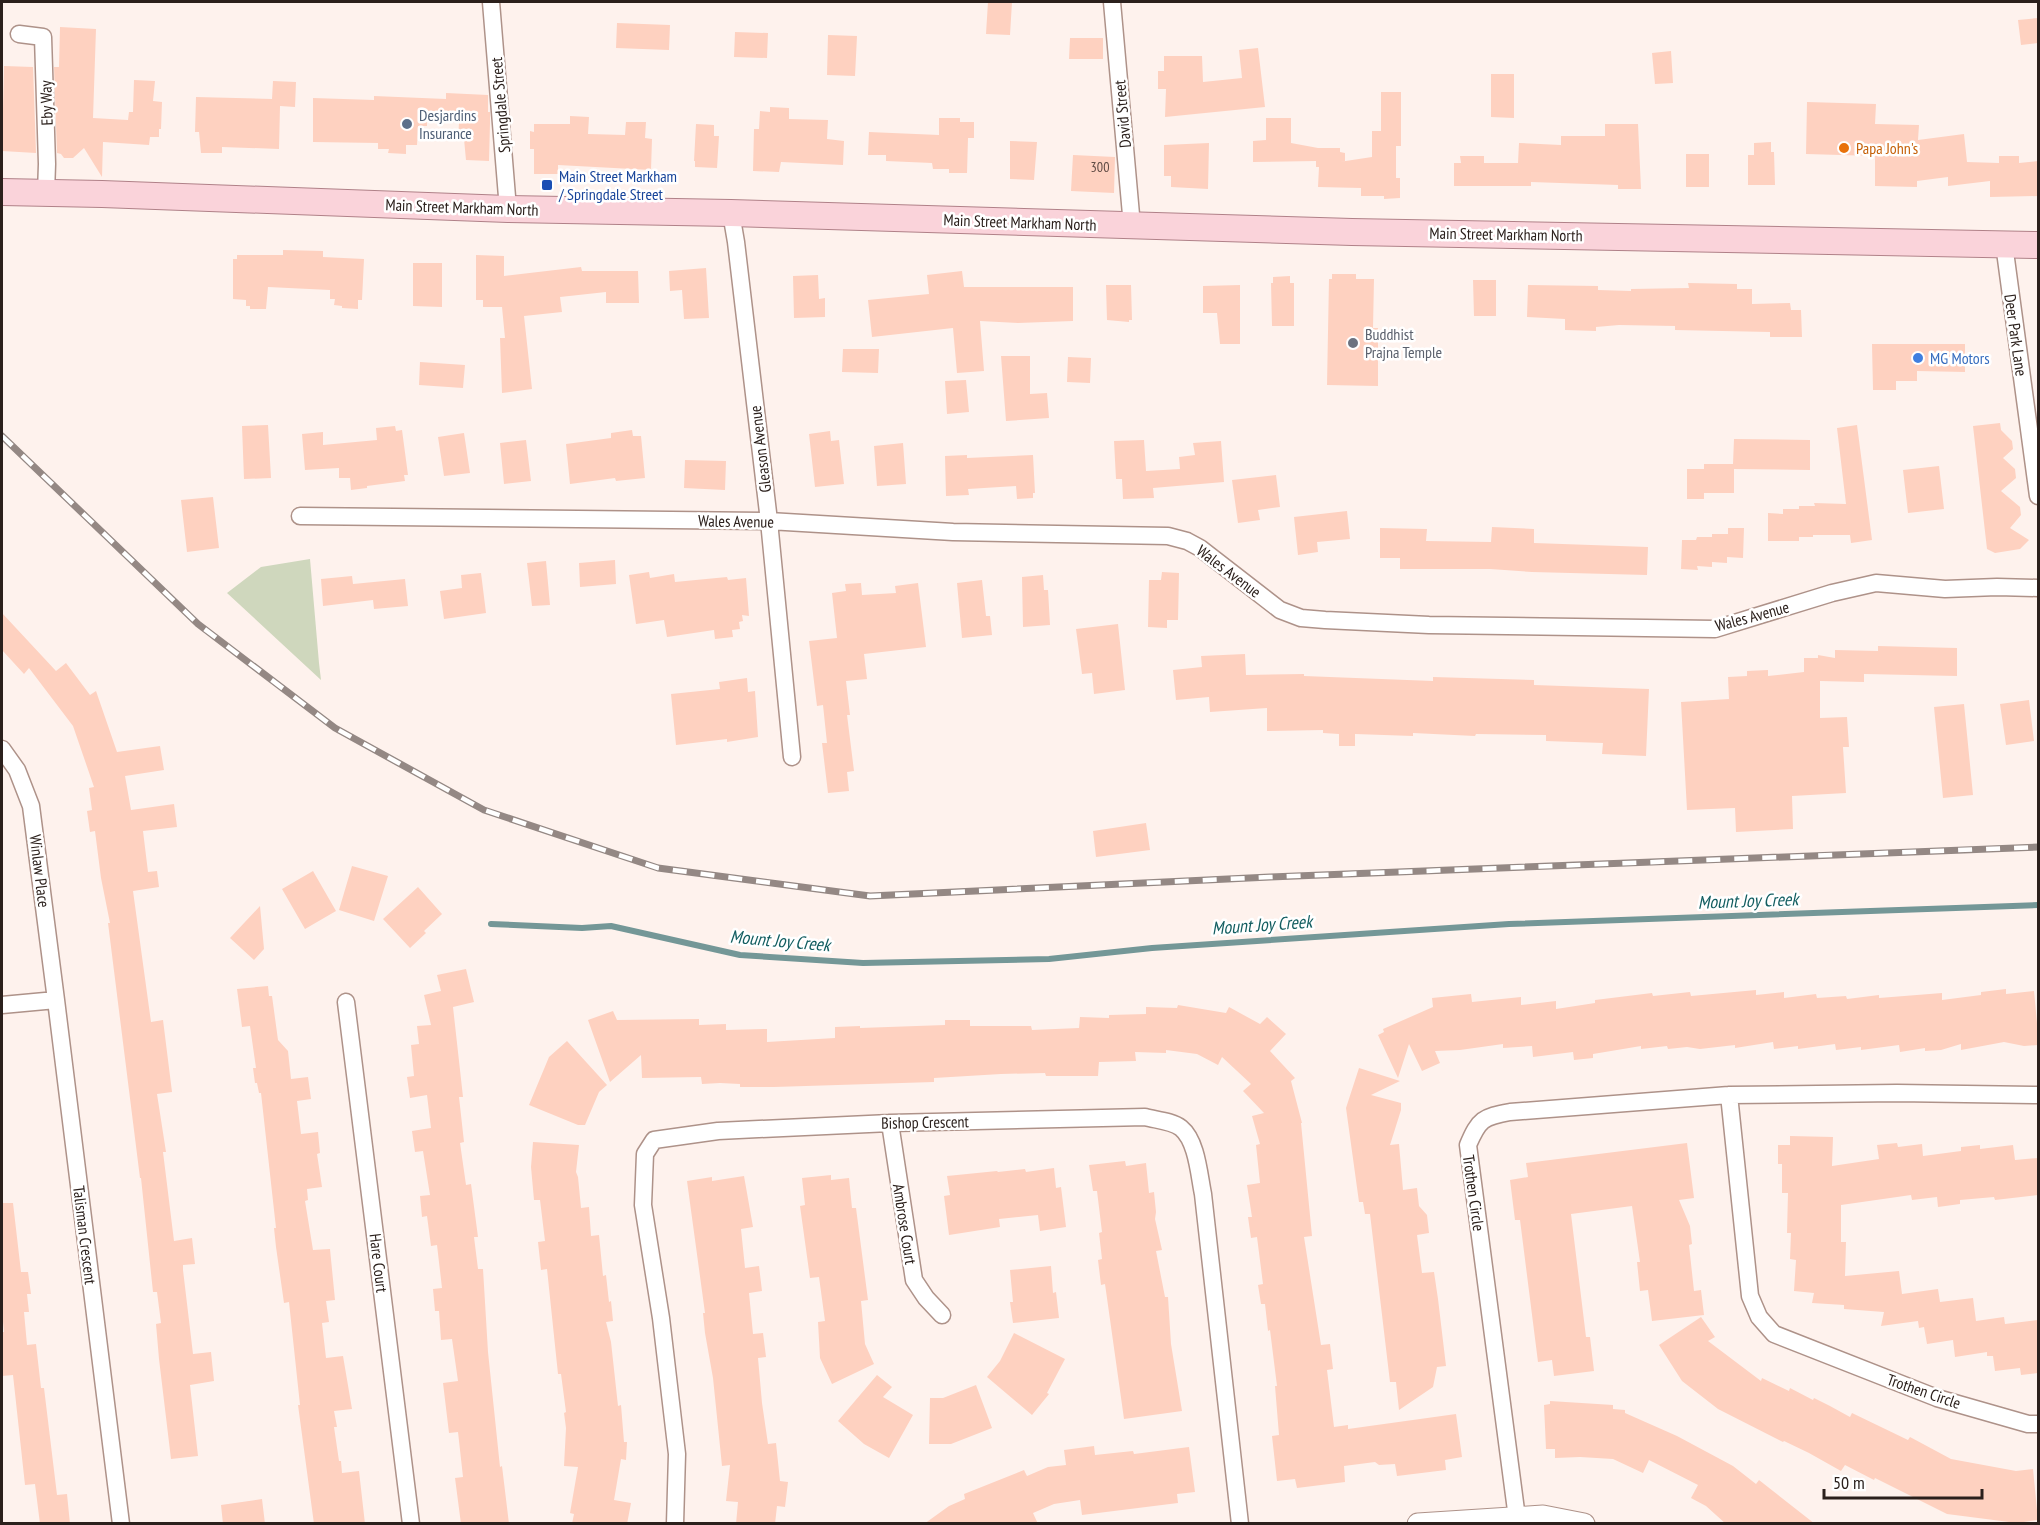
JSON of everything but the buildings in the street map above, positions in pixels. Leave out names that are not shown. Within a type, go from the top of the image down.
[{"type":"main road","name":"Main Street Markham North","points":[[2,192],[1132,226],[2038,245]]},
{"type":"street","name":"Springdale Street","points":[[491,2],[508,209]]},
{"type":"street","name":"David Street","points":[[1112,2],[1132,226]]},
{"type":"street","name":"Eby Way","points":[[19,34],[43,37],[48,164],[46,193]]},
{"type":"street","name":"Gleason Avenue","points":[[731,213],[769,521],[792,757]]},
{"type":"street","name":"Deer Park Lane","points":[[2004,244],[2038,496]]},
{"type":"street","name":"Wales Avenue","points":[[300,516],[769,521],[953,532],[1168,536],[1187,541],[1200,548],[1286,613],[1300,618],[1325,621],[1429,625],[1714,629],[1832,593],[1876,583],[1945,589],[2038,588]]},
{"type":"street","name":"Winlaw Place","points":[[2,749],[17,770],[32,806],[56,1000]]},
{"type":"street","points":[[2,1005],[56,1000]]},
{"type":"street","name":"Talisman Crescent","points":[[56,1000],[121,1524]]},
{"type":"street","name":"Hare Court","points":[[346,1002],[411,1524]]},
{"type":"street","name":"Trothen Circle","points":[[1517,1518],[1467,1145],[1474,1130],[1486,1117],[1510,1113],[1729,1095],[1897,1093],[2038,1095]]},
{"type":"street","name":"Trothen Circle","points":[[1729,1095],[1750,1296],[1759,1317],[1774,1334],[1937,1398],[2028,1424],[2038,1424]]},
{"type":"street","name":"Bishop Crescent","points":[[675,1524],[677,1454],[661,1318],[644,1205],[645,1154],[654,1140],[718,1131],[890,1123],[1145,1117],[1182,1128],[1194,1147],[1203,1194],[1240,1524]]},
{"type":"street","name":"Ambrose Court","points":[[890,1123],[914,1280],[926,1298],[942,1315]]},
{"type":"street","points":[[1418,1524],[1544,1516],[1584,1524]]},
{"type":"green space","points":[[310,559],[321,680],[227,593],[261,567]]},
{"type":"waterway","name":"Mount Joy Creek","points":[[491,924],[582,928],[611,926],[740,955],[863,963],[1049,959],[1152,948],[1509,924],[2038,905]]},
{"type":"railway","points":[[2,436],[198,624],[335,728],[484,810],[658,868],[870,896],[1270,877],[2038,847]]},
{"type":"place","name":"Desjardins Insurance","points":[[407,124]]},
{"type":"place","name":"Papa John's","points":[[1844,148]]},
{"type":"place","name":"Main Street Markham / Springdale Street","points":[[547,185]]},
{"type":"place","name":"Buddhist Prajna Temple","points":[[1353,343]]},
{"type":"place","name":"MG Motors","points":[[1918,358]]}]
